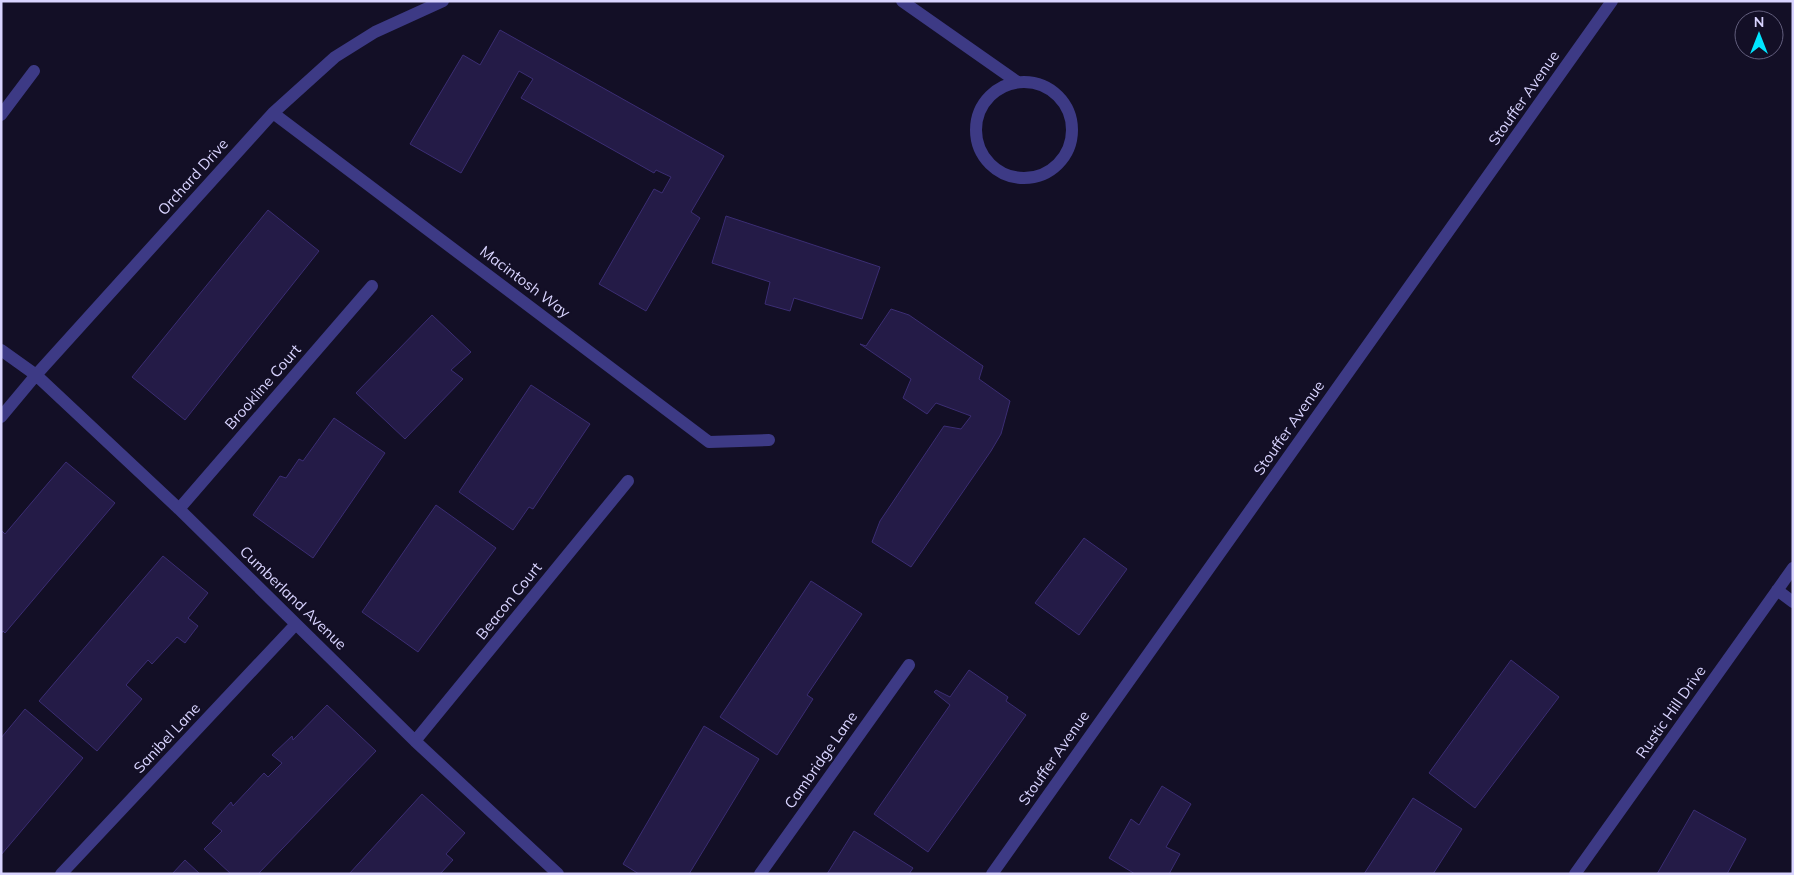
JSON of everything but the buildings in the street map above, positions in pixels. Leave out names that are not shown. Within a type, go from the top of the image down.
[{"type":"street","name":"Orchard Drive","points":[[1,416],[273,113],[335,57],[426,4],[443,1]]},
{"type":"street","points":[[902,1],[1016,81],[1035,82],[1052,90],[1066,104],[1072,122],[1071,141],[1063,158],[1050,172],[1032,178],[1012,177],[995,169],[982,156],[975,138],[976,118],[984,101],[998,88],[1016,81]]},
{"type":"street","name":"Stouffer Avenue","points":[[992,874],[1612,1]]},
{"type":"street","points":[[1,115],[34,71]]},
{"type":"street","name":"Macintosh Way","points":[[273,113],[710,442],[769,440]]},
{"type":"street","name":"Brookline Court","points":[[179,509],[372,286]]},
{"type":"street","name":"Cumberland Avenue","points":[[1,350],[36,375],[179,509],[415,741],[553,872]]},
{"type":"street","name":"Beacon Court","points":[[415,741],[628,481]]},
{"type":"street","name":"Rustic Hill Drive","points":[[1575,874],[1793,568]]},
{"type":"street","points":[[1777,590],[1793,602]]},
{"type":"street","name":"Sanibel Lane","points":[[61,874],[296,624]]},
{"type":"street","name":"Cambridge Lane","points":[[760,874],[909,665]]}]
